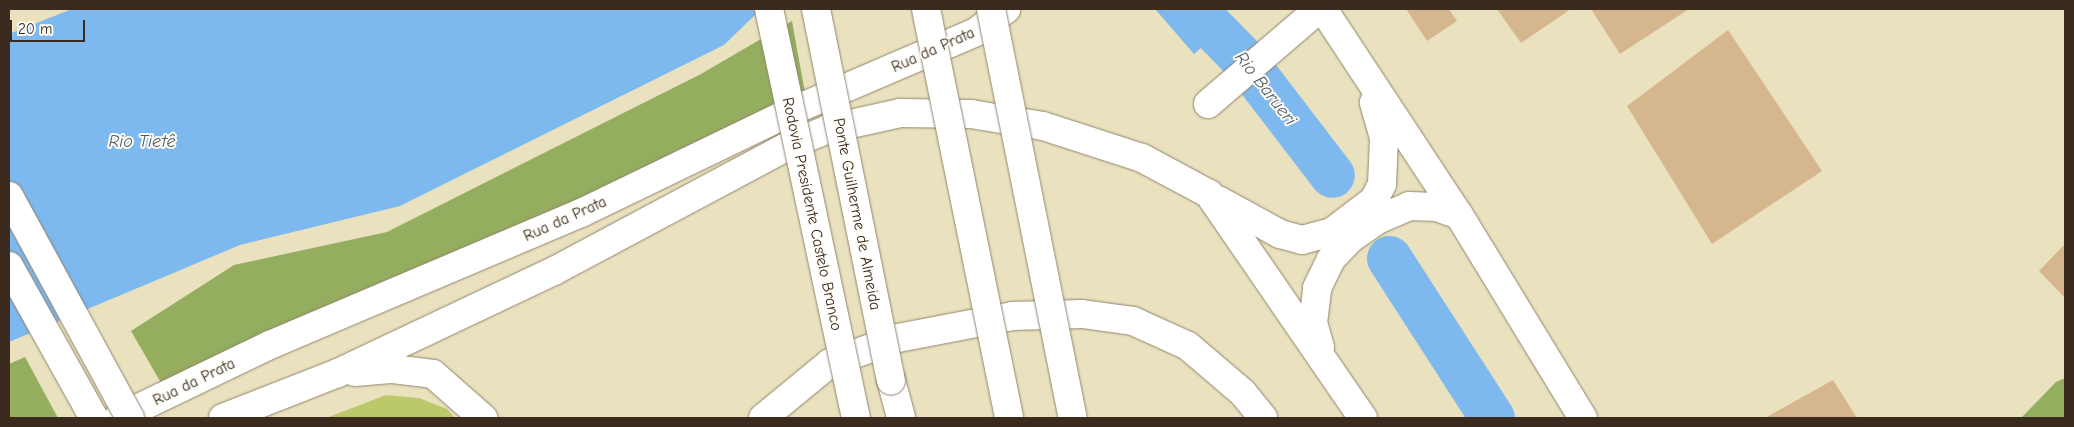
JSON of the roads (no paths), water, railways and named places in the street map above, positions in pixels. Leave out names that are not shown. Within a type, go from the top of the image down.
[{"type":"main road","name":"Rodovia Presidente Castelo Branco","points":[[770,9],[856,418]]},
{"type":"main road","name":"Ponte Guilherme de Almeida","points":[[816,9],[901,418]]},
{"type":"main road","points":[[926,9],[1009,418]]},
{"type":"main road","points":[[991,9],[1072,418]]},
{"type":"main road","name":"Rua da Prata","points":[[118,418],[270,345],[581,213],[792,111],[976,32],[1006,9]]},
{"type":"main road","points":[[1208,104],[1319,9]]},
{"type":"main road","points":[[1322,9],[1365,71],[1458,215],[1582,418]]},
{"type":"main road","points":[[223,418],[338,373],[554,271],[828,129],[900,113],[971,114],[1087,139],[1152,162],[1259,225],[1302,240],[1332,232],[1374,200],[1382,184],[1384,138],[1365,71]]},
{"type":"main road","points":[[1209,194],[1363,418]]},
{"type":"main road","points":[[9,196],[130,418]]},
{"type":"main road","points":[[1322,356],[1313,322],[1317,288],[1331,259],[1379,219],[1409,206],[1437,207],[1458,215]]},
{"type":"main road","points":[[9,266],[94,418]]},
{"type":"main road","points":[[763,418],[830,363],[898,338],[1013,316],[1082,314],[1133,321],[1188,346],[1243,393],[1263,418]]},
{"type":"main road","points":[[338,373],[393,369],[433,374],[483,418]]},
{"type":"water","name":"Rio Tietê","points":[[72,9],[761,9],[724,45],[400,206],[240,245],[9,342],[9,34]]},
{"type":"water","points":[[1155,9],[1223,9],[1234,19],[1194,54]]},
{"type":"waterway","name":"Rio Barueri","points":[[1194,9],[1243,59],[1332,175]]},
{"type":"waterway","name":"Rio Barueri","points":[[1389,258],[1492,418]]}]
